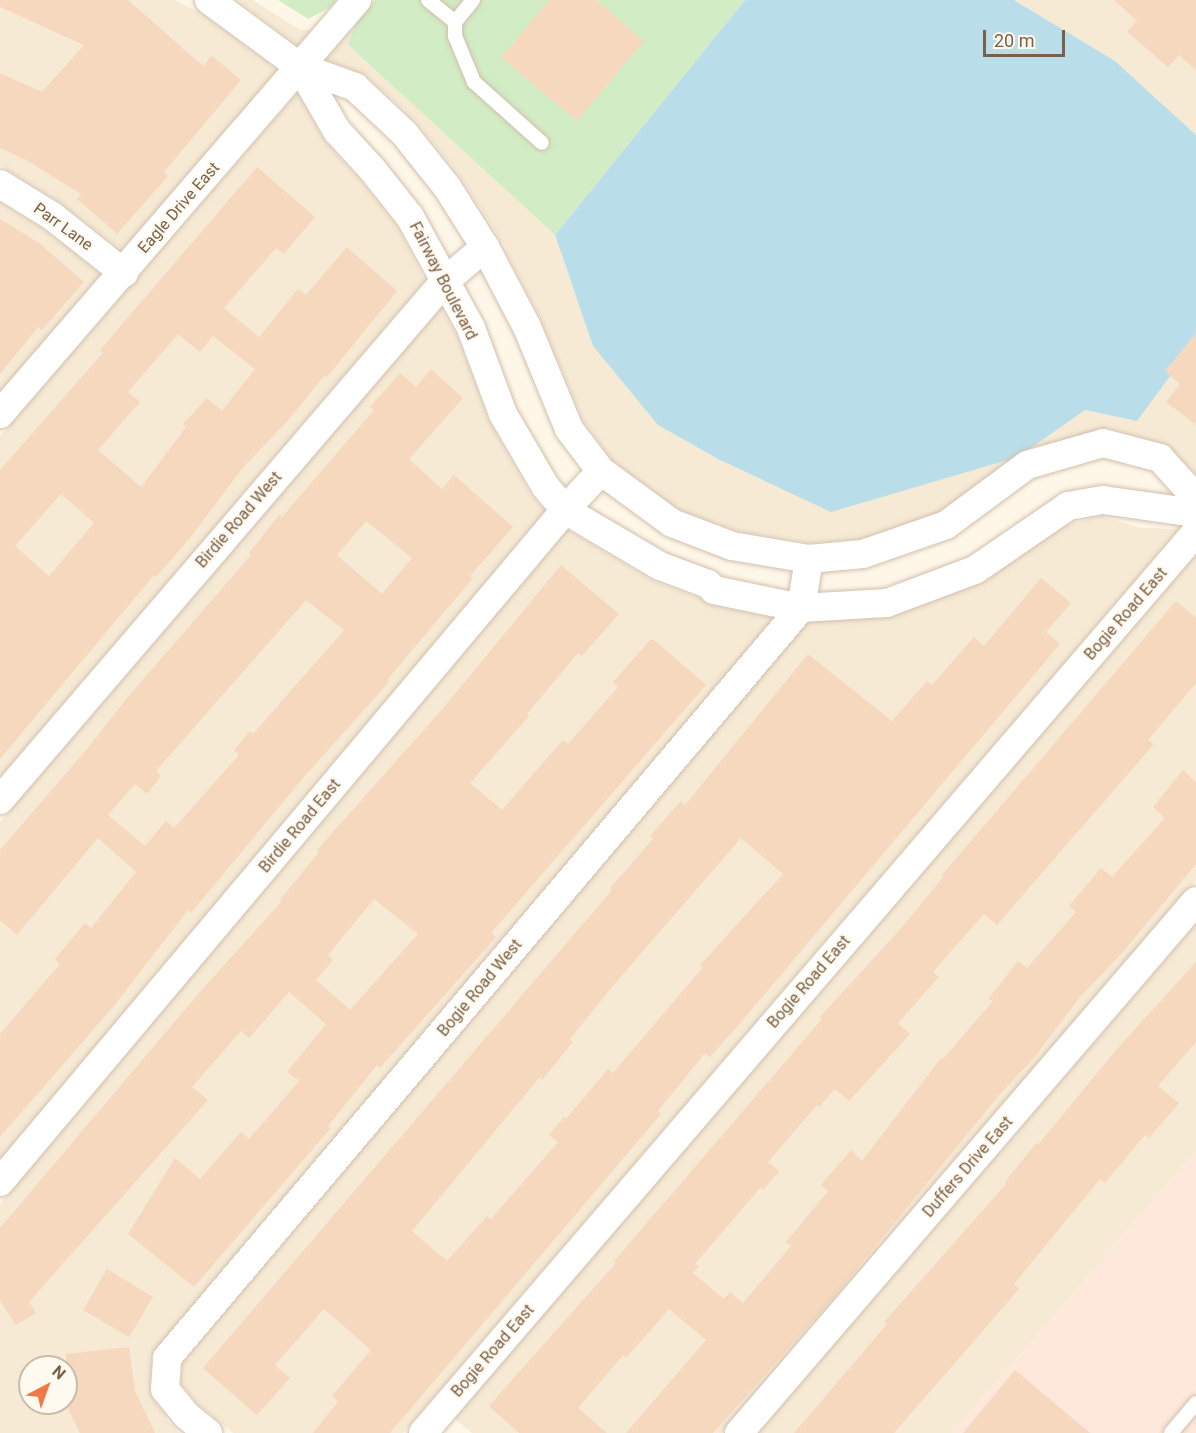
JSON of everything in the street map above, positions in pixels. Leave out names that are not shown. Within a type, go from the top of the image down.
[{"type":"street","name":"Fairway Boulevard","points":[[209,0],[300,68],[355,87],[404,133],[447,187],[486,248],[527,327],[569,429],[601,471],[672,523],[732,546],[809,559],[863,554],[946,525],[1027,465],[1103,443],[1160,458],[1196,498]]},
{"type":"street","name":"Eagle Drive East","points":[[0,414],[124,273],[357,0]]},
{"type":"street","name":"Fairway Boulevard","points":[[300,68],[337,131],[372,169],[410,217],[471,328],[503,414],[545,486],[565,510],[660,566],[708,584],[714,590],[801,608],[887,603],[975,570],[1068,506],[1103,500],[1196,513]]},
{"type":"street","name":"Parr Lane","points":[[0,184],[52,216],[124,273]]},
{"type":"street","name":"Birdie Road West","points":[[0,800],[444,282],[486,248]]},
{"type":"street","name":"Birdie Road East","points":[[0,1182],[565,510],[601,471]]},
{"type":"street","name":"Bogie Road East","points":[[434,1429],[1196,532]]},
{"type":"street","points":[[801,608],[809,559]]},
{"type":"street","name":"Bogie Road West","points":[[208,1433],[186,1415],[165,1389],[168,1358],[801,608]]},
{"type":"street","name":"Duffers Drive East","points":[[739,1433],[1196,901]]},
{"type":"lane","points":[[428,0],[455,22]]},
{"type":"lane","points":[[473,0],[455,22],[455,36],[474,82],[542,143]]},
{"type":"lane","points":[[1171,1433],[1196,1403]]},
{"type":"shaded area","points":[[0,0],[175,0],[207,17],[278,71],[123,251],[61,203],[0,165]]},
{"type":"shaded area","points":[[237,0],[253,0],[300,30],[313,30],[299,46]]},
{"type":"shaded area","points":[[1014,0],[1196,0],[1196,135],[1115,61]]},
{"type":"shaded area","points":[[358,21],[347,44],[555,235],[593,346],[927,482],[1011,459],[940,512],[862,539],[812,543],[737,531],[680,510],[612,460],[583,420],[541,319],[506,248],[460,176],[417,122],[366,75],[325,60]]},
{"type":"shaded area","points":[[297,93],[326,143],[397,226],[425,281],[0,778],[0,436]]},
{"type":"shaded area","points":[[0,203],[43,229],[102,275],[0,392]]},
{"type":"shaded area","points":[[440,308],[457,336],[489,421],[531,495],[545,511],[0,1160],[0,822]]},
{"type":"shaded area","points":[[1196,341],[1196,474],[1166,444],[1108,428],[1031,448],[1085,410],[1137,421]]},
{"type":"shaded area","points":[[1101,516],[1141,528],[1179,529],[403,1433],[233,1433],[197,1403],[181,1383],[182,1363],[807,622],[891,616],[1047,530]]},
{"type":"shaded area","points":[[567,530],[651,580],[699,598],[710,605],[774,618],[156,1349],[152,1359],[150,1390],[153,1399],[166,1416],[165,1418],[179,1433],[0,1433],[0,1204]]},
{"type":"shaded area","points":[[1196,553],[1196,881],[721,1433],[472,1433],[454,1418]]},
{"type":"shaded area","points":[[1196,924],[1196,1151],[953,1433],[758,1433]]},
{"type":"shaded area","points":[[1196,1151],[1196,1433],[953,1433]]},
{"type":"green space","points":[[278,0],[336,0],[329,8],[308,19]]},
{"type":"green space","points":[[375,0],[745,0],[555,235],[347,44],[358,21]]},
{"type":"water","points":[[745,0],[1014,0],[1115,61],[1196,135],[1196,341],[1137,421],[1085,410],[1031,448],[1011,459],[831,512],[718,459],[658,425],[593,346],[555,235]]},
{"type":"building","points":[[0,0],[128,0],[203,66],[212,56],[241,80],[164,172],[168,176],[117,234],[77,199],[81,194],[28,161],[0,148],[0,73],[42,92],[84,45],[0,7]]},
{"type":"building","points":[[549,0],[596,0],[644,41],[577,121],[501,57]]},
{"type":"building","points":[[1114,0],[1196,0],[1196,70],[1179,55],[1168,67],[1127,32],[1137,21]]},
{"type":"building","points":[[257,167],[315,217],[284,254],[276,248],[224,308],[259,337],[298,289],[306,295],[347,247],[397,291],[327,377],[325,375],[290,418],[241,470],[190,538],[156,577],[154,575],[0,759],[0,470],[103,353],[100,350]],"holes":[[[178,334],[200,352],[213,336],[255,369],[222,411],[207,398],[183,424],[186,427],[141,487],[98,450],[140,402],[128,392]],[[61,494],[94,523],[49,576],[15,546]]]},
{"type":"building","points":[[0,219],[39,243],[84,282],[42,330],[38,327],[0,374]]},
{"type":"building","points":[[1196,333],[1196,425],[1166,402],[1180,384],[1165,371]]},
{"type":"building","points":[[431,369],[463,398],[409,459],[442,489],[454,475],[513,527],[470,576],[473,578],[387,680],[389,682],[303,778],[191,913],[188,910],[113,1007],[0,1137],[0,1034],[60,964],[55,959],[85,923],[91,928],[136,872],[98,838],[17,935],[0,920],[0,850],[251,555],[249,553],[279,515],[282,517],[374,410],[370,407],[400,373],[416,387]],"holes":[[[366,521],[412,558],[382,594],[337,555]],[[306,600],[344,630],[253,734],[250,731],[234,750],[239,755],[174,828],[166,821],[145,846],[108,815],[135,784],[147,794],[161,776],[156,771]]]},
{"type":"building","points":[[561,565],[619,614],[582,656],[578,653],[527,714],[529,716],[470,783],[502,810],[563,740],[568,744],[618,687],[613,682],[650,640],[654,640],[706,685],[491,933],[496,937],[380,1068],[377,1065],[328,1126],[331,1128],[194,1287],[128,1234],[175,1158],[200,1179],[241,1132],[249,1139],[299,1081],[287,1072],[326,1024],[289,992],[249,1038],[241,1031],[192,1087],[208,1100],[29,1302],[36,1313],[16,1325],[0,1301],[0,1228],[199,993],[281,902],[280,900],[319,852],[317,850],[445,706]],"holes":[[[374,899],[418,934],[350,1010],[316,980],[333,960],[328,955]]]},
{"type":"building","points":[[1041,578],[1071,603],[1046,632],[1060,644],[742,1021],[710,1057],[705,1053],[658,1111],[661,1114],[390,1433],[313,1433],[338,1402],[332,1396],[371,1350],[324,1309],[275,1365],[290,1378],[257,1415],[203,1368],[612,890],[610,888],[653,839],[650,836],[681,801],[685,805],[808,654],[892,721],[927,681],[932,685],[974,637],[984,646]],"holes":[[[741,838],[783,874],[700,965],[703,967],[613,1073],[608,1069],[566,1119],[564,1117],[549,1135],[558,1142],[491,1219],[487,1216],[447,1261],[412,1231],[540,1077],[542,1080],[573,1042],[570,1039],[611,988]]]},
{"type":"building","points":[[1176,601],[1196,618],[1196,683],[1148,740],[1154,744],[997,925],[984,914],[933,972],[939,977],[898,1023],[910,1034],[849,1101],[835,1089],[819,1107],[817,1105],[768,1162],[779,1171],[763,1190],[761,1187],[695,1264],[699,1266],[693,1273],[724,1299],[730,1292],[743,1303],[791,1246],[786,1242],[828,1191],[821,1185],[851,1150],[862,1161],[941,1058],[943,1059],[993,1001],[989,998],[1018,961],[1027,968],[1076,912],[1069,906],[1101,868],[1112,877],[1165,818],[1153,807],[1183,770],[1196,782],[1196,864],[1123,952],[1081,996],[1034,1058],[1001,1093],[833,1298],[713,1433],[626,1433],[706,1340],[669,1309],[626,1358],[623,1355],[578,1408],[607,1433],[519,1433],[489,1406],[616,1263],[614,1261],[822,1019],[820,1017],[903,926],[943,877],[941,876]]},
{"type":"building","points":[[1196,962],[1196,1042],[1158,1086],[1179,1103],[1149,1138],[1145,1135],[1105,1183],[1100,1179],[1014,1284],[1019,1289],[894,1433],[794,1433],[887,1324],[884,1322],[1007,1183],[1005,1182],[1036,1143],[1038,1145],[1116,1050]]},
{"type":"building","points":[[107,1269],[153,1297],[129,1337],[83,1310]]},
{"type":"building","points":[[129,1347],[135,1391],[155,1433],[80,1433],[71,1415],[78,1415],[78,1355],[66,1354]]},
{"type":"building","points":[[1015,1370],[1090,1433],[963,1433]]}]
